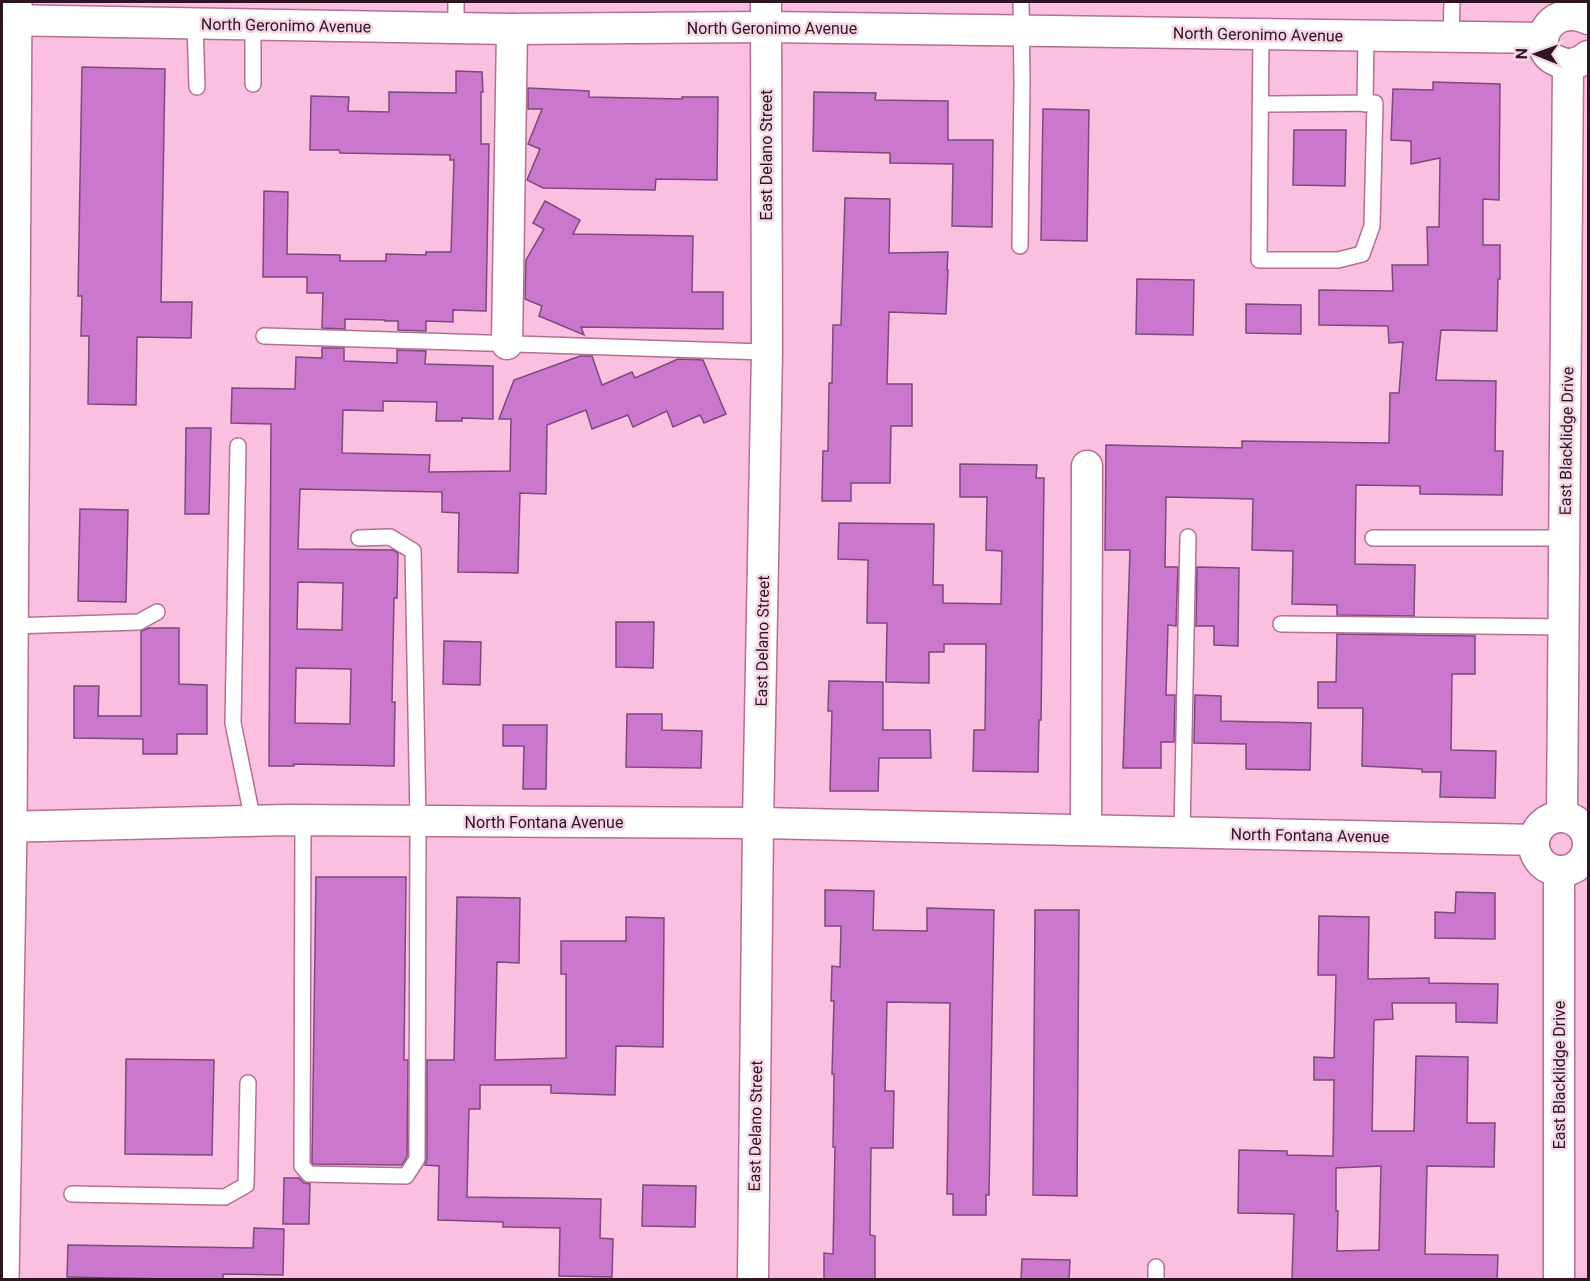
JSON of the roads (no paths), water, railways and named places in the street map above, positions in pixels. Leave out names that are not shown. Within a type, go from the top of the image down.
[{"type":"main road","points":[[2,1280],[6,687],[11,626],[7,490],[10,14]]},
{"type":"street","points":[[1578,10],[1556,14],[1547,22],[1543,31],[1546,52],[1551,57],[1559,62],[1578,60]]},
{"type":"street","name":"North Geronimo Avenue","points":[[10,14],[253,24],[456,15],[512,29],[766,14],[1021,16],[1261,34],[1543,38]]},
{"type":"street","name":"East Delano Street","points":[[753,1280],[758,824],[768,352],[766,14]]},
{"type":"street","points":[[507,344],[512,29]]},
{"type":"street","name":"East Blacklidge Drive","points":[[1562,817],[1564,538],[1578,60]]},
{"type":"street","points":[[1086,830],[1087,466]]},
{"type":"street","points":[[1562,817],[1580,824],[1587,837],[1588,846],[1584,858],[1575,867],[1566,871],[1549,869],[1542,864],[1534,850],[1536,831],[1551,818],[1562,817]]},
{"type":"street","name":"North Fontana Avenue","points":[[6,828],[303,820],[758,824],[1534,840]]},
{"type":"street","name":"East Blacklidge Drive","points":[[1558,1280],[1559,871]]},
{"type":"lane","points":[[1451,36],[1452,2]]},
{"type":"lane","points":[[1020,246],[1021,16]]},
{"type":"lane","points":[[195,23],[197,87]]},
{"type":"lane","points":[[253,24],[253,84]]},
{"type":"lane","points":[[1260,104],[1375,103],[1372,226],[1362,254],[1338,260],[1259,260],[1260,104],[1261,34]]},
{"type":"lane","points":[[1365,104],[1366,35]]},
{"type":"lane","points":[[264,336],[768,352]]},
{"type":"lane","points":[[238,446],[233,723],[253,821]]},
{"type":"lane","points":[[303,820],[302,1166],[309,1174],[406,1176],[417,1159],[418,821],[413,551],[390,537],[359,538]]},
{"type":"lane","points":[[1182,832],[1188,537]]},
{"type":"lane","points":[[1373,538],[1564,538]]},
{"type":"lane","points":[[11,626],[139,622],[157,612]]},
{"type":"lane","points":[[1281,624],[1564,627]]},
{"type":"lane","points":[[72,1194],[225,1197],[246,1185],[248,1083]]}]
